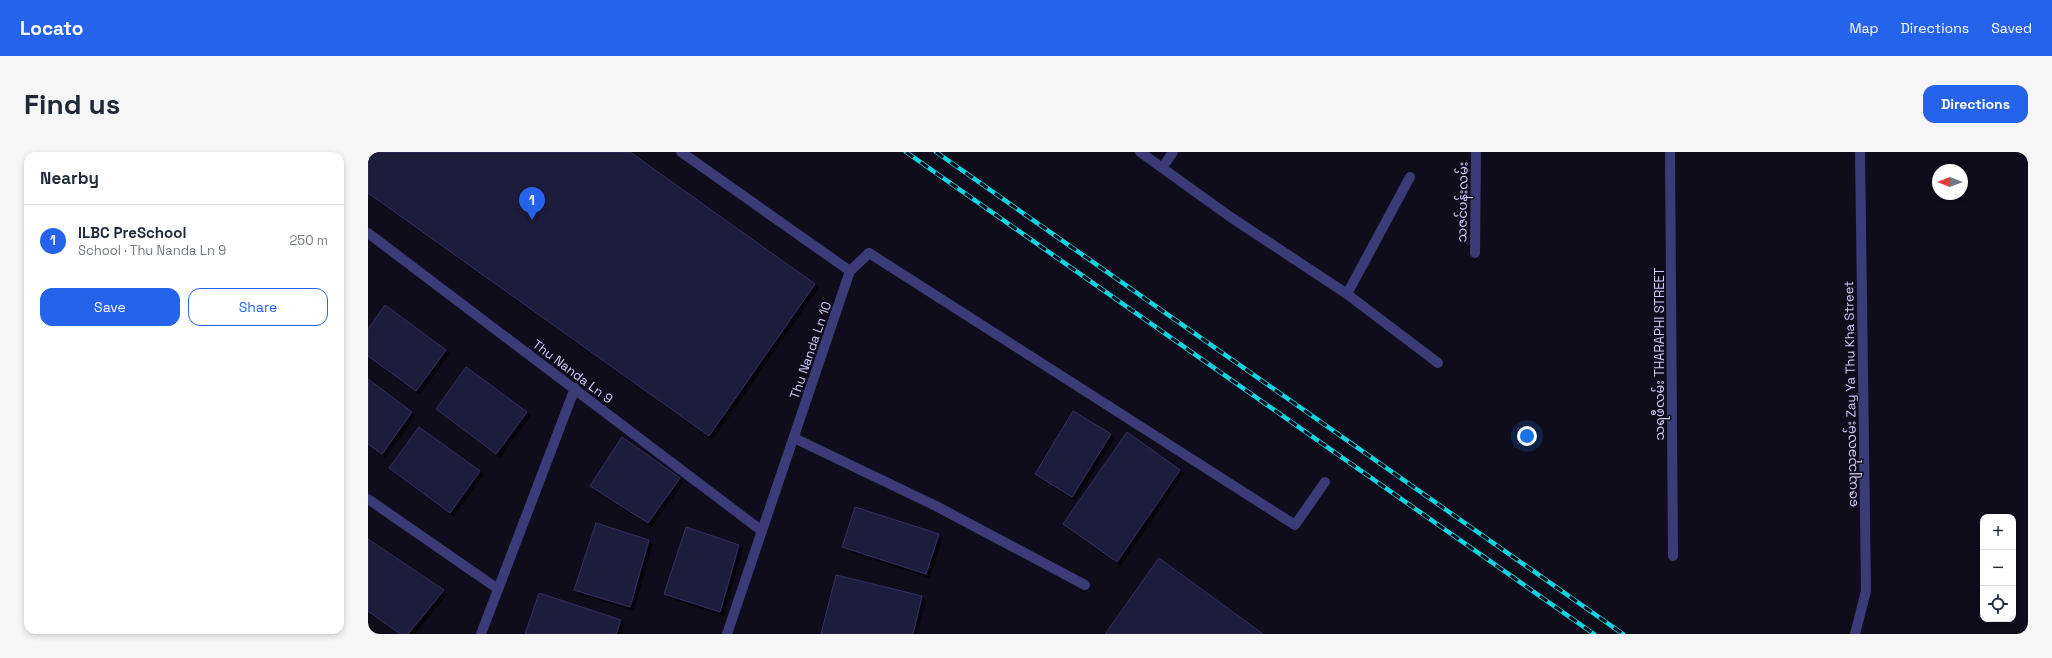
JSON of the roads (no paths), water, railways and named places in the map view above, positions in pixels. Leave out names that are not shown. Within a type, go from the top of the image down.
[{"type":"street","points":[[681,152],[850,271],[869,253],[1295,525],[1325,482]]},
{"type":"street","points":[[1140,152],[1228,216],[1346,294],[1438,363]]},
{"type":"street","points":[[1162,168],[1173,152]]},
{"type":"street","name":"သဇင်ပန်းလမ်း","points":[[1475,253],[1476,152]]},
{"type":"street","name":"သရဖီလမ်း THARAPHI STREET","points":[[1670,152],[1673,556]]},
{"type":"street","name":"ဇေယျသုခလမ်း Zay Ya Thu Kha Street","points":[[1855,634],[1866,591],[1860,152]]},
{"type":"street","points":[[1346,294],[1410,177]]},
{"type":"street","name":"Thu Nanda Ln 9","points":[[368,233],[762,530]]},
{"type":"street","name":"Thu Nanda Ln 10","points":[[727,634],[850,271]]},
{"type":"street","points":[[481,634],[575,388]]},
{"type":"street","points":[[794,438],[936,506],[1085,585]]},
{"type":"street","points":[[368,499],[498,589]]},
{"type":"railway","points":[[906,152],[1594,634]]},
{"type":"railway","points":[[936,152],[1623,634]]},
{"type":"place","name":"ILBC PreSchool","points":[[532,220]]}]
